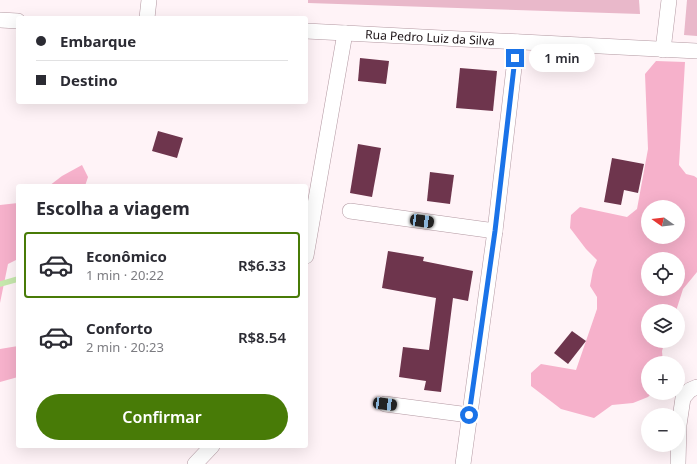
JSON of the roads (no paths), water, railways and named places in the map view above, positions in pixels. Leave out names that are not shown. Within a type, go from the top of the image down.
[{"type":"street","points":[[147,16],[149,0]]},
{"type":"street","points":[[663,50],[669,0]]},
{"type":"street","points":[[0,20],[16,20]]},
{"type":"street","name":"Rua Pedro Luiz da Silva","points":[[308,32],[697,51]]},
{"type":"street","points":[[308,245],[345,33]]},
{"type":"street","points":[[463,464],[495,231],[517,42]]},
{"type":"street","points":[[350,211],[495,231]]},
{"type":"street","points":[[678,464],[679,425],[683,398],[690,390],[697,387]]},
{"type":"street","points":[[385,404],[469,415]]},
{"type":"street","points":[[195,464],[210,448]]},
{"type":"waterway","points":[[0,284],[16,280]]}]
